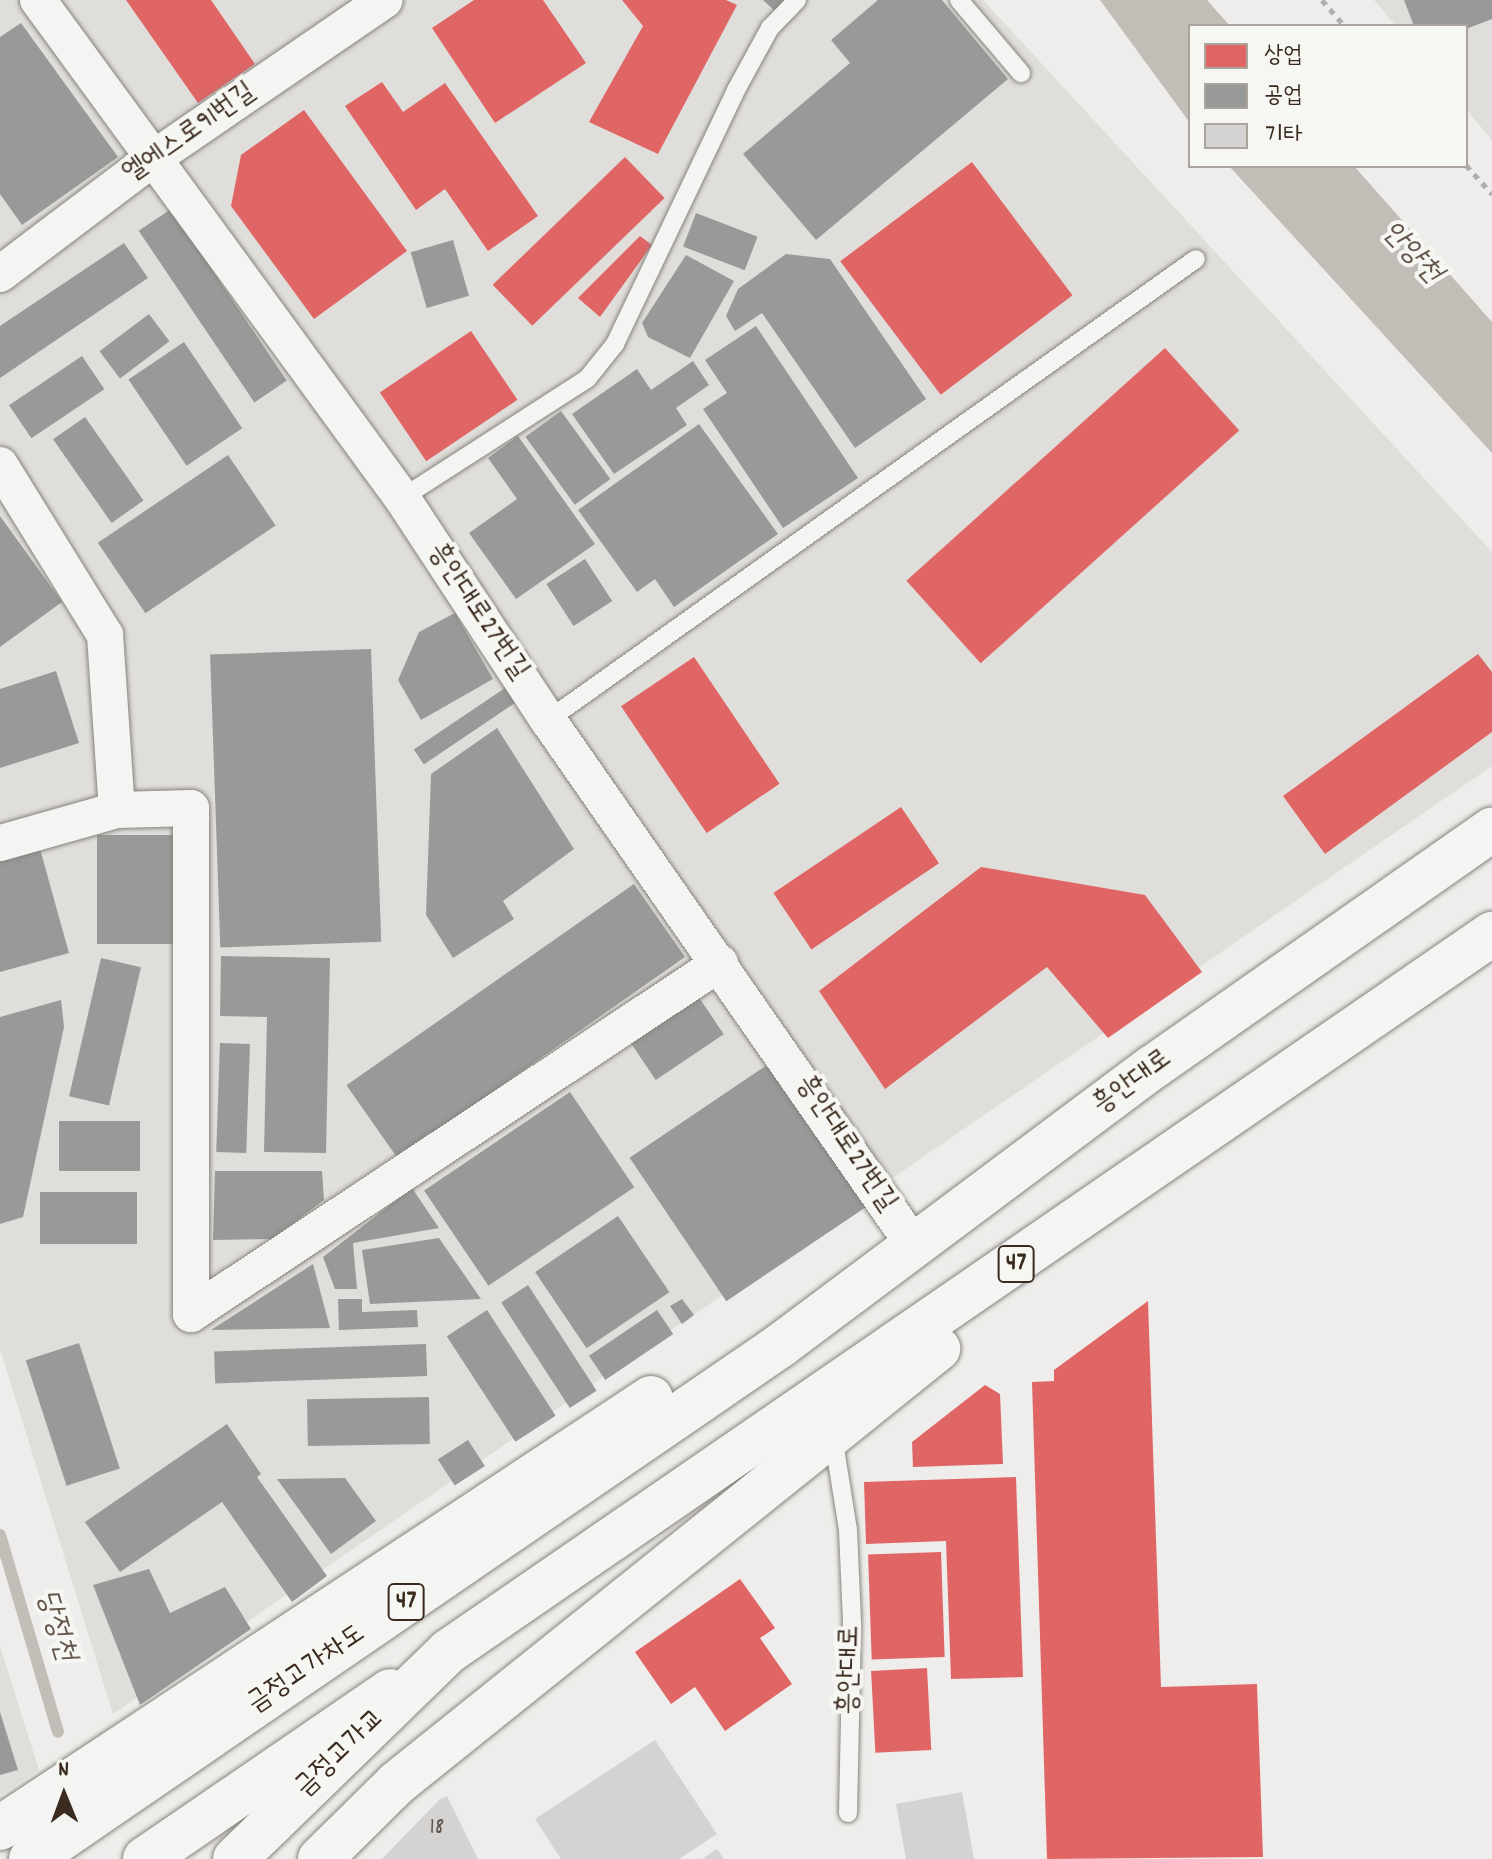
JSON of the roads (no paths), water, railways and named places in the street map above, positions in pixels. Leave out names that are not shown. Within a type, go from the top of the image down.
[{"type":"main road","name":"흥안대로","points":[[781,1345],[1153,1067],[1492,830]]},
{"type":"main road","name":"47","points":[[449,1651],[828,1414],[1208,1132],[1492,934]]},
{"type":"main road","points":[[0,1828],[1153,1067]]},
{"type":"main road","name":"금정고가차도","points":[[31,1859],[781,1345]]},
{"type":"main road","points":[[320,1859],[397,1783],[828,1414]]},
{"type":"main road","points":[[145,1859],[449,1651]]},
{"type":"main road","name":"금정고가교","points":[[235,1859],[449,1651]]},
{"type":"street","name":"흥안대로27번길","points":[[38,0],[151,160],[402,498],[548,720],[904,1231]]},
{"type":"street","name":"엘에스로91번길","points":[[0,274],[151,160],[385,0]]},
{"type":"street","points":[[0,465],[105,635],[117,810]]},
{"type":"street","points":[[0,843],[117,810],[191,808],[191,1314],[720,963]]},
{"type":"lane","points":[[402,498],[587,379],[615,344],[736,90],[770,28],[797,0]]},
{"type":"lane","points":[[959,0],[1021,73]]},
{"type":"lane","points":[[548,720],[1196,259]]},
{"type":"lane","name":"흥안대로","points":[[828,1414],[848,1530],[852,1608],[848,1813]]},
{"type":"water","points":[[1100,0],[1207,0],[1228,24],[1188,24],[1188,120]]},
{"type":"water","name":"안양천","points":[[1231,168],[1356,168],[1492,322],[1492,453]]},
{"type":"waterway","name":"당정천","points":[[0,1535],[58,1732]]}]
